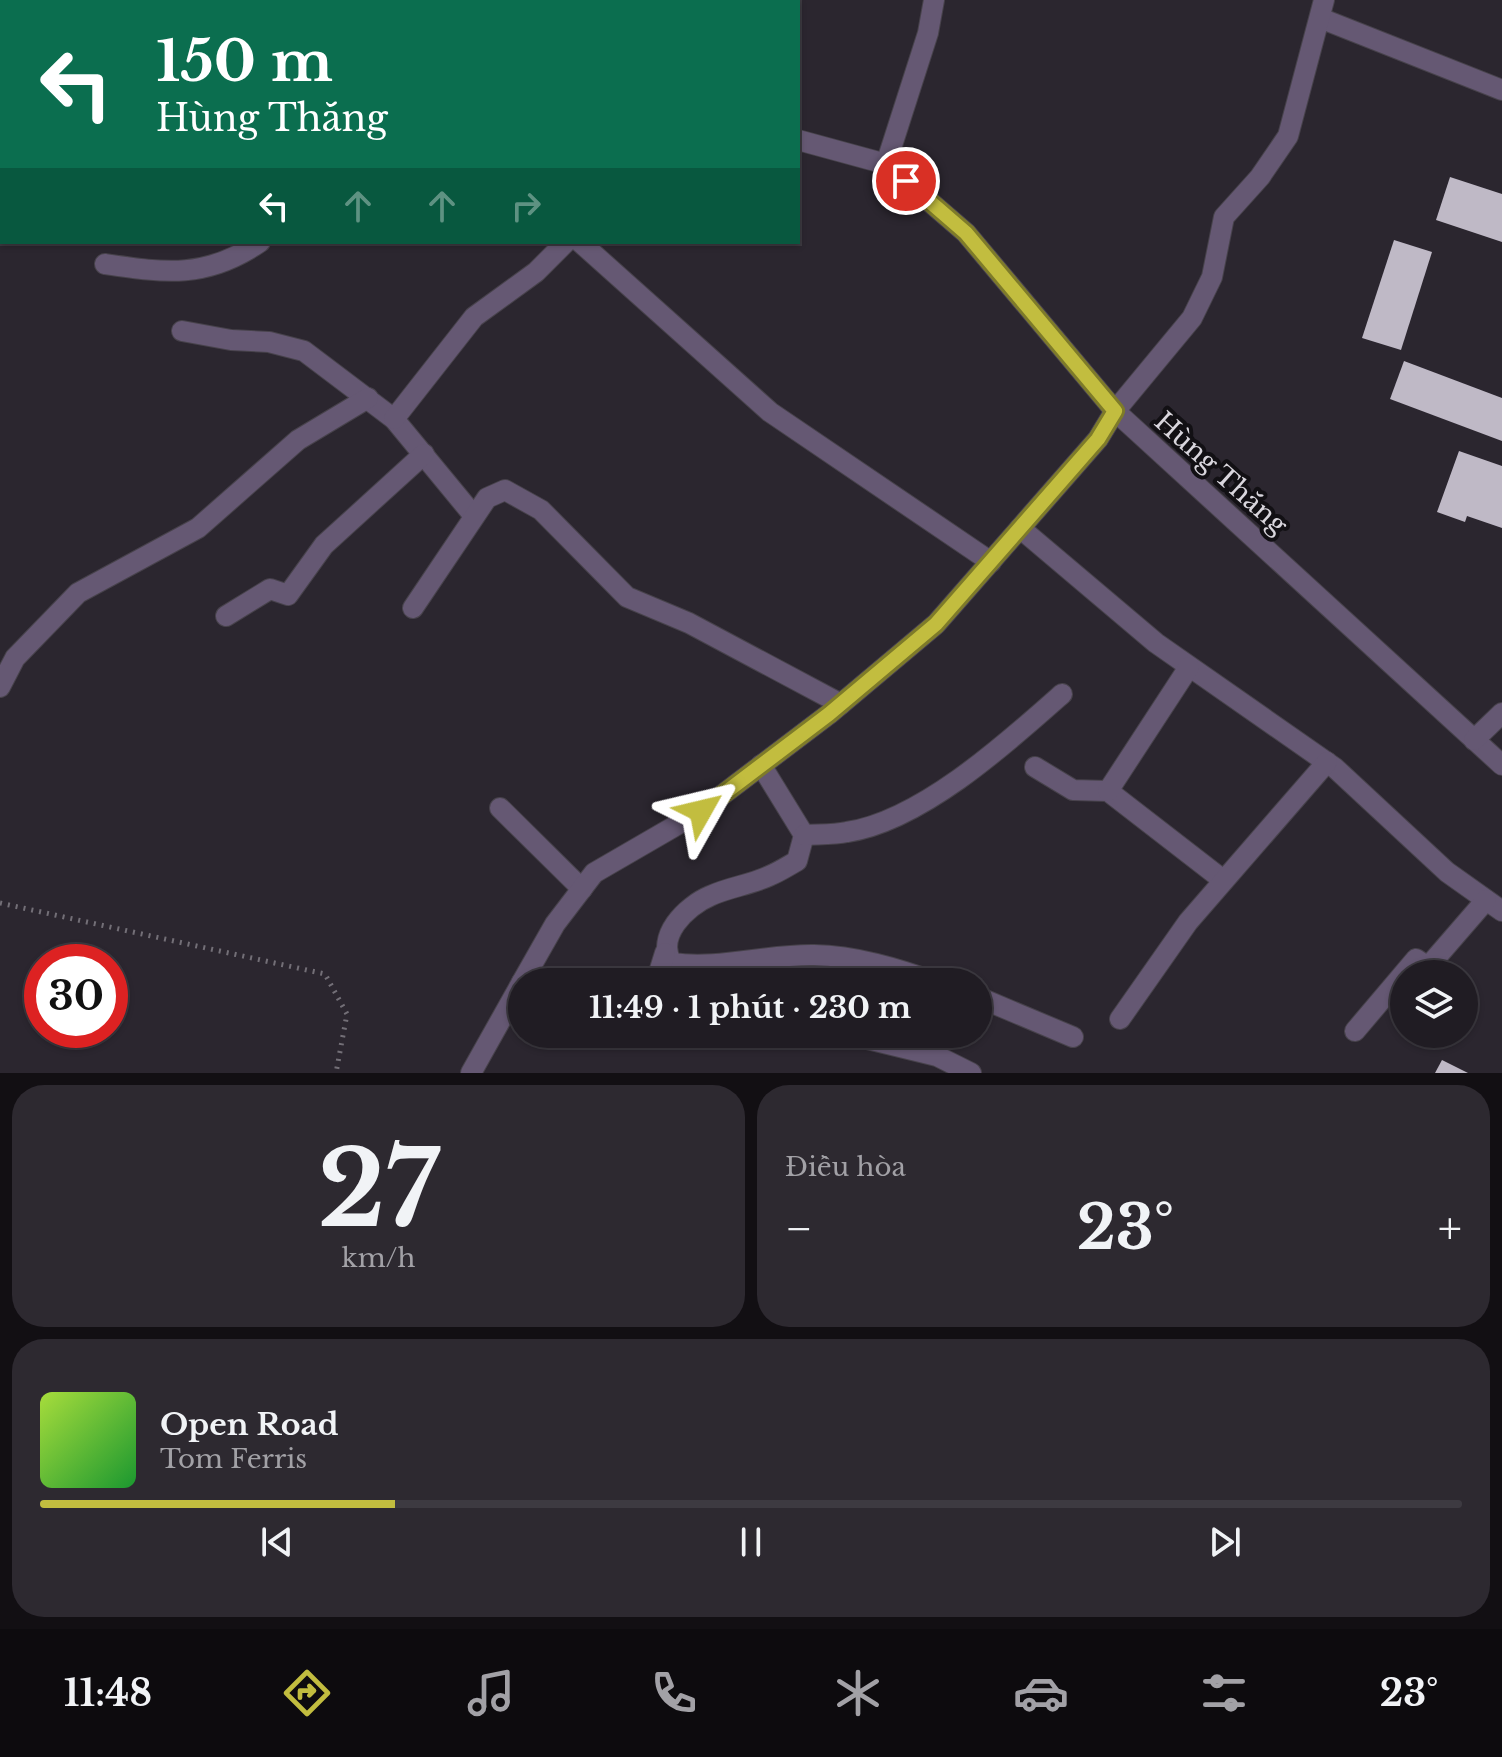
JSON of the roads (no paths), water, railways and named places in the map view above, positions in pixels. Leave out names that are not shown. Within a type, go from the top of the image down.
[{"type":"street","points":[[886,164],[928,33],[934,0]]},
{"type":"street","points":[[530,968],[555,924],[594,873],[701,811],[841,704],[936,624],[1098,439],[1115,411],[1192,318],[1212,277],[1224,217],[1260,177],[1288,136],[1322,9],[1502,90]]},
{"type":"street","name":"Hùng Thắng","points":[[800,141],[886,164],[966,233],[1115,411],[1502,765]]},
{"type":"street","points":[[105,264],[158,272],[211,268],[257,244]]},
{"type":"street","points":[[394,419],[474,317],[536,272],[564,244]]},
{"type":"street","points":[[582,244],[770,412],[991,562]]},
{"type":"street","points":[[182,331],[231,340],[269,342],[304,351],[394,419],[474,516]]},
{"type":"street","points":[[0,687],[15,658],[78,593],[198,528],[298,440],[368,398]]},
{"type":"street","points":[[226,616],[270,589],[288,595],[324,545],[424,454]]},
{"type":"street","points":[[413,608],[487,498],[505,490],[541,510],[627,597],[689,623],[841,704]]},
{"type":"street","points":[[1020,528],[1156,643],[1327,762],[1447,872],[1494,906],[1428,967],[1416,959],[1355,1031]]},
{"type":"street","points":[[1108,791],[1189,667]]},
{"type":"street","points":[[804,835],[849,832],[906,810],[939,792],[997,752],[1062,694]]},
{"type":"street","points":[[1474,740],[1502,713]]},
{"type":"street","points":[[1120,1019],[1188,922],[1327,762]]},
{"type":"street","points":[[660,968],[667,934],[707,897],[768,877],[797,861],[804,835],[761,765]]},
{"type":"street","points":[[1035,767],[1073,790],[1108,791],[1223,880]]},
{"type":"street","points":[[500,808],[582,889]]},
{"type":"street","points":[[665,953],[672,963],[698,967],[739,960],[815,955],[896,968]]},
{"type":"street","points":[[992,1002],[1073,1037]]},
{"type":"street","points":[[471,1073],[508,1007]]},
{"type":"street","points":[[904,1048],[937,1056],[971,1073]]}]
